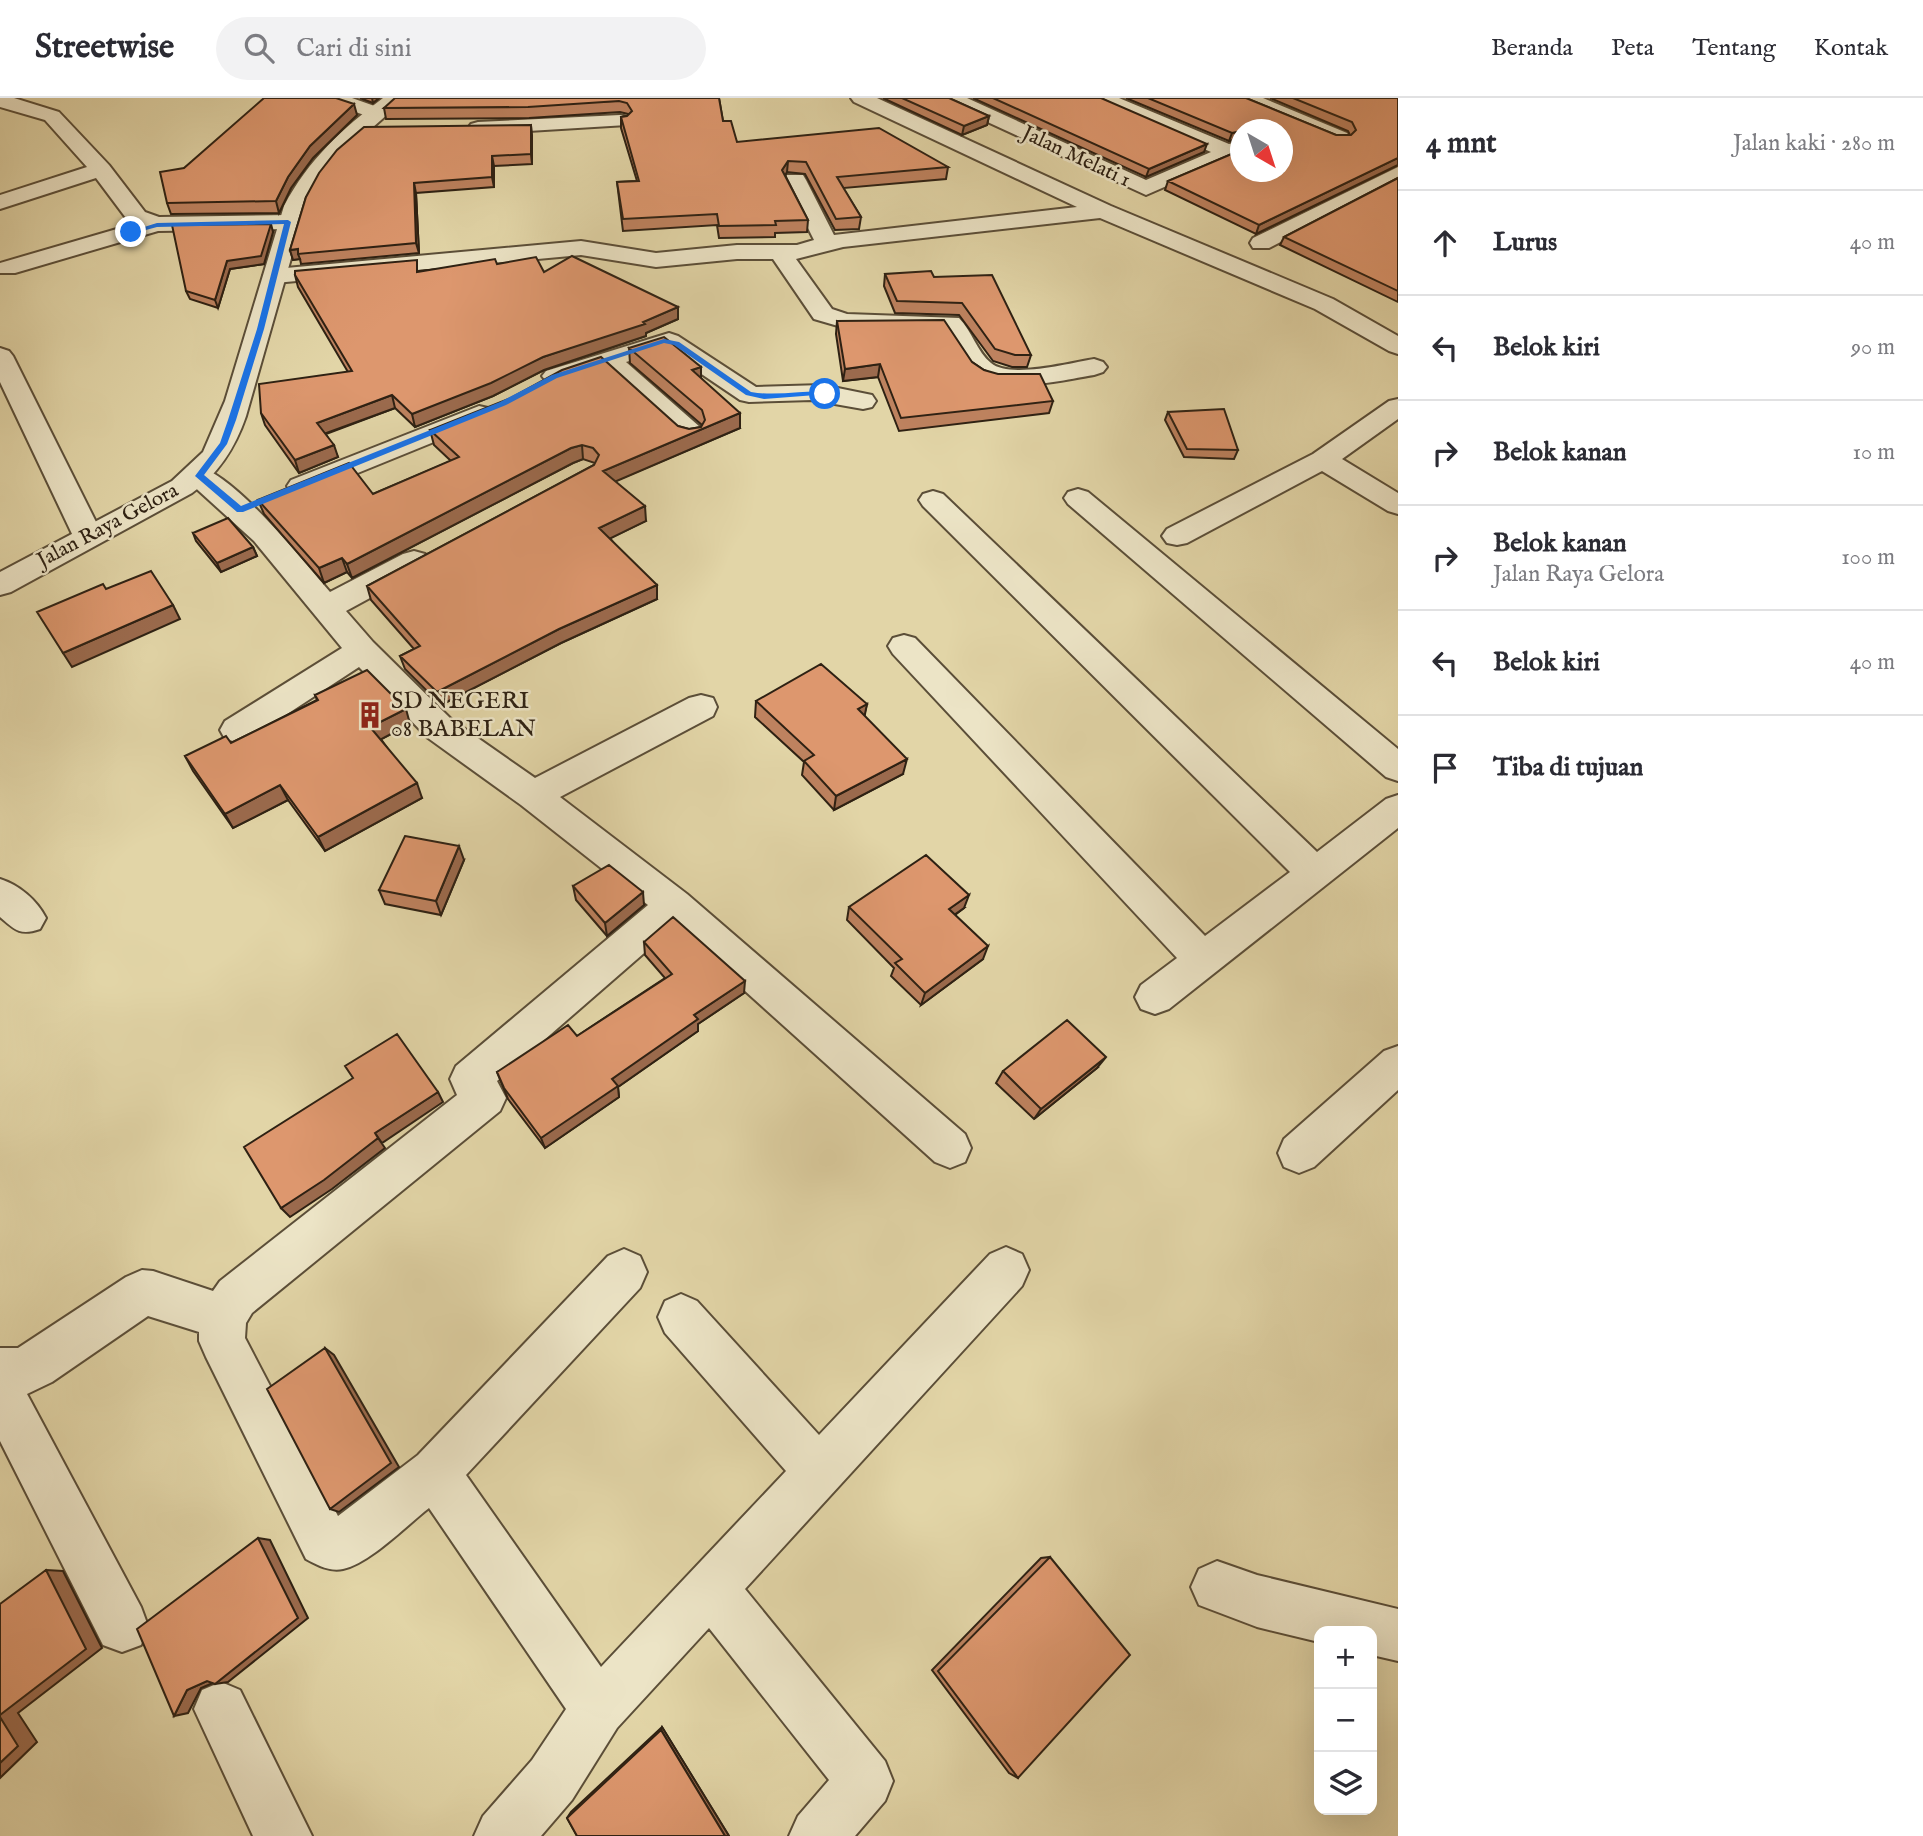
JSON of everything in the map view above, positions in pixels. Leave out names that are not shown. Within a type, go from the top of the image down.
[{"type":"street","points":[[4,98],[6,102],[52,116],[101,170],[137,217],[157,225]]},
{"type":"street","points":[[333,98],[376,123]]},
{"type":"street","name":"Jalan Raya Gelora","points":[[0,585],[199,476],[223,444],[275,276],[288,222],[315,169],[376,123],[396,98]]},
{"type":"street","points":[[861,98],[1103,211],[1324,304],[1398,346]]},
{"type":"street","points":[[1102,98],[1230,147]]},
{"type":"street","points":[[1246,98],[1340,136]]},
{"type":"street","points":[[900,116],[938,101]]},
{"type":"street","name":"Jalan Melati 1","points":[[938,101],[1146,188],[1230,151]]},
{"type":"street","points":[[0,120],[36,110]]},
{"type":"street","points":[[1293,121],[1297,119]]},
{"type":"street","points":[[461,128],[620,121]]},
{"type":"street","points":[[0,202],[101,170]]},
{"type":"street","points":[[1261,243],[1398,173]]},
{"type":"street","points":[[796,180],[827,243]]},
{"type":"street","points":[[275,276],[581,248],[656,260],[737,252],[798,252],[827,243],[1103,211]]},
{"type":"street","points":[[7,268],[157,225],[288,222]]},
{"type":"street","points":[[780,253],[816,306],[829,317],[845,321],[950,323],[982,370],[1000,377],[1023,377],[1094,367]]},
{"type":"street","points":[[537,386],[554,377],[669,341],[749,394],[845,394],[863,401]]},
{"type":"street","points":[[0,356],[88,537]]},
{"type":"street","points":[[607,359],[690,433]]},
{"type":"street","points":[[199,476],[261,501],[503,404]]},
{"type":"street","points":[[1177,536],[1324,460],[1398,407]]},
{"type":"street","points":[[1324,460],[1398,505]]},
{"type":"street","points":[[1079,498],[1398,768]]},
{"type":"street","points":[[933,500],[1315,873]]},
{"type":"street","points":[[261,501],[264,534],[362,650],[440,729],[533,795],[674,905],[950,1147]]},
{"type":"street","points":[[326,608],[436,549]]},
{"type":"street","points":[[904,646],[1203,960]]},
{"type":"street","points":[[237,730],[362,650]]},
{"type":"street","points":[[533,795],[701,707]]},
{"type":"street","points":[[1155,998],[1398,809]]},
{"type":"street","points":[[0,894],[27,918]]},
{"type":"street","points":[[624,1272],[435,1472],[343,1544],[329,1544],[324,1541],[222,1341],[223,1317],[236,1297],[485,1098],[470,1079],[674,905]]},
{"type":"street","points":[[1299,1153],[1398,1064]]},
{"type":"street","points":[[503,1836],[552,1780],[598,1709],[1006,1270]]},
{"type":"street","points":[[0,1372],[20,1373],[36,1365],[142,1293],[153,1294],[223,1317]]},
{"type":"street","points":[[681,1317],[818,1471]]},
{"type":"street","points":[[0,1391],[122,1626]]},
{"type":"street","points":[[435,1472],[465,1520],[598,1709]]},
{"type":"street","points":[[710,1587],[865,1781],[818,1836]]},
{"type":"street","points":[[1217,1587],[1257,1601],[1398,1635]]},
{"type":"street","points":[[221,1709],[283,1836]]},
{"type":"building","points":[[264,98],[336,98],[354,104],[310,146],[288,177],[276,201],[167,203],[160,172],[184,168]]},
{"type":"building","points":[[395,98],[719,98],[723,121],[731,121],[737,142],[879,128],[948,167],[837,177],[861,217],[836,219],[806,162],[788,161],[782,170],[808,220],[775,221],[776,225],[719,226],[717,214],[623,219],[617,182],[639,181],[621,117],[632,111],[627,103],[619,101],[528,107],[384,108]]},
{"type":"building","points":[[902,98],[949,98],[989,116],[964,126]]},
{"type":"building","points":[[993,98],[1101,98],[1207,144],[1149,169]]},
{"type":"building","points":[[1148,98],[1246,98],[1336,135],[1351,135],[1356,130],[1352,122],[1293,98],[1398,98],[1398,158],[1259,225],[1168,181],[1230,155],[1230,182],[1293,182],[1293,119],[1230,119],[1230,132]]},
{"type":"building","points":[[531,125],[531,154],[492,156],[492,177],[414,183],[416,243],[298,254],[298,249],[290,250],[306,197],[319,173],[337,150],[364,127]]},
{"type":"building","points":[[1398,178],[1398,291],[1284,237]]},
{"type":"building","points":[[271,224],[261,256],[227,261],[215,300],[186,291],[172,225]]},
{"type":"building","points":[[572,256],[678,307],[643,322],[645,324],[543,357],[491,383],[412,414],[392,395],[317,423],[334,445],[295,460],[261,413],[259,384],[352,371],[295,271],[417,260],[417,272],[495,259],[497,264],[536,257],[544,272]]},
{"type":"building","points":[[931,271],[934,277],[992,275],[1031,355],[1015,355],[995,349],[962,303],[897,301],[885,274]]},
{"type":"building","points":[[944,320],[972,362],[984,370],[998,374],[1040,374],[1053,401],[901,418],[880,364],[845,369],[837,321]]},
{"type":"building","points":[[664,337],[701,367],[692,370],[740,413],[603,471],[645,506],[599,528],[657,585],[559,629],[437,692],[400,656],[420,646],[367,586],[594,465],[599,455],[593,448],[582,445],[571,448],[347,564],[342,558],[319,568],[258,500],[349,463],[373,494],[459,457],[430,430],[511,398],[562,370],[601,357],[678,426],[689,429],[701,427],[705,420],[702,410],[629,348]]},
{"type":"building","points":[[1224,409],[1238,450],[1187,449],[1168,412]]},
{"type":"building","points":[[228,518],[253,547],[217,563],[193,533]]},
{"type":"building","points":[[151,571],[173,605],[63,653],[37,612],[103,584],[106,589]]},
{"type":"building","points":[[821,664],[867,704],[858,709],[907,759],[836,796],[804,761],[814,755],[756,701]]},
{"type":"building","points":[[367,670],[406,709],[370,727],[417,783],[318,837],[280,785],[225,814],[185,756],[226,736],[231,743],[318,700],[315,695]]},
{"type":"building","points":[[405,836],[459,846],[436,901],[379,890]]},
{"type":"building","points":[[926,855],[969,895],[949,909],[988,946],[925,993],[895,963],[902,959],[849,907]]},
{"type":"building","points":[[609,865],[643,892],[605,923],[573,886]]},
{"type":"building","points":[[673,917],[745,981],[694,1015],[698,1019],[612,1079],[618,1086],[541,1138],[504,1088],[497,1072],[568,1025],[577,1036],[672,974],[644,942]]},
{"type":"building","points":[[1067,1020],[1106,1057],[1041,1109],[1003,1071]]},
{"type":"building","points":[[397,1034],[438,1092],[375,1133],[378,1138],[324,1180],[281,1208],[244,1147],[353,1078],[345,1066]]},
{"type":"building","points":[[325,1348],[391,1463],[330,1509],[267,1389]]},
{"type":"building","points":[[258,1538],[298,1618],[215,1684],[207,1681],[187,1690],[174,1716],[137,1629]]},
{"type":"building","points":[[1050,1557],[1130,1655],[1018,1778],[938,1671]]},
{"type":"building","points":[[46,1570],[86,1649],[0,1715],[0,1604]]},
{"type":"building","points":[[0,1717],[18,1746],[0,1763]]},
{"type":"building","points":[[661,1730],[725,1836],[577,1836],[567,1818]]},
{"type":"place","name":"SD NEGERI 08 BABELAN","points":[[370,715]]},
{"type":"route","points":[[131,232],[157,225],[288,222],[261,329],[232,420],[223,444],[199,476],[240,510],[503,404],[554,377],[664,341],[676,344],[749,394],[825,394]]}]
